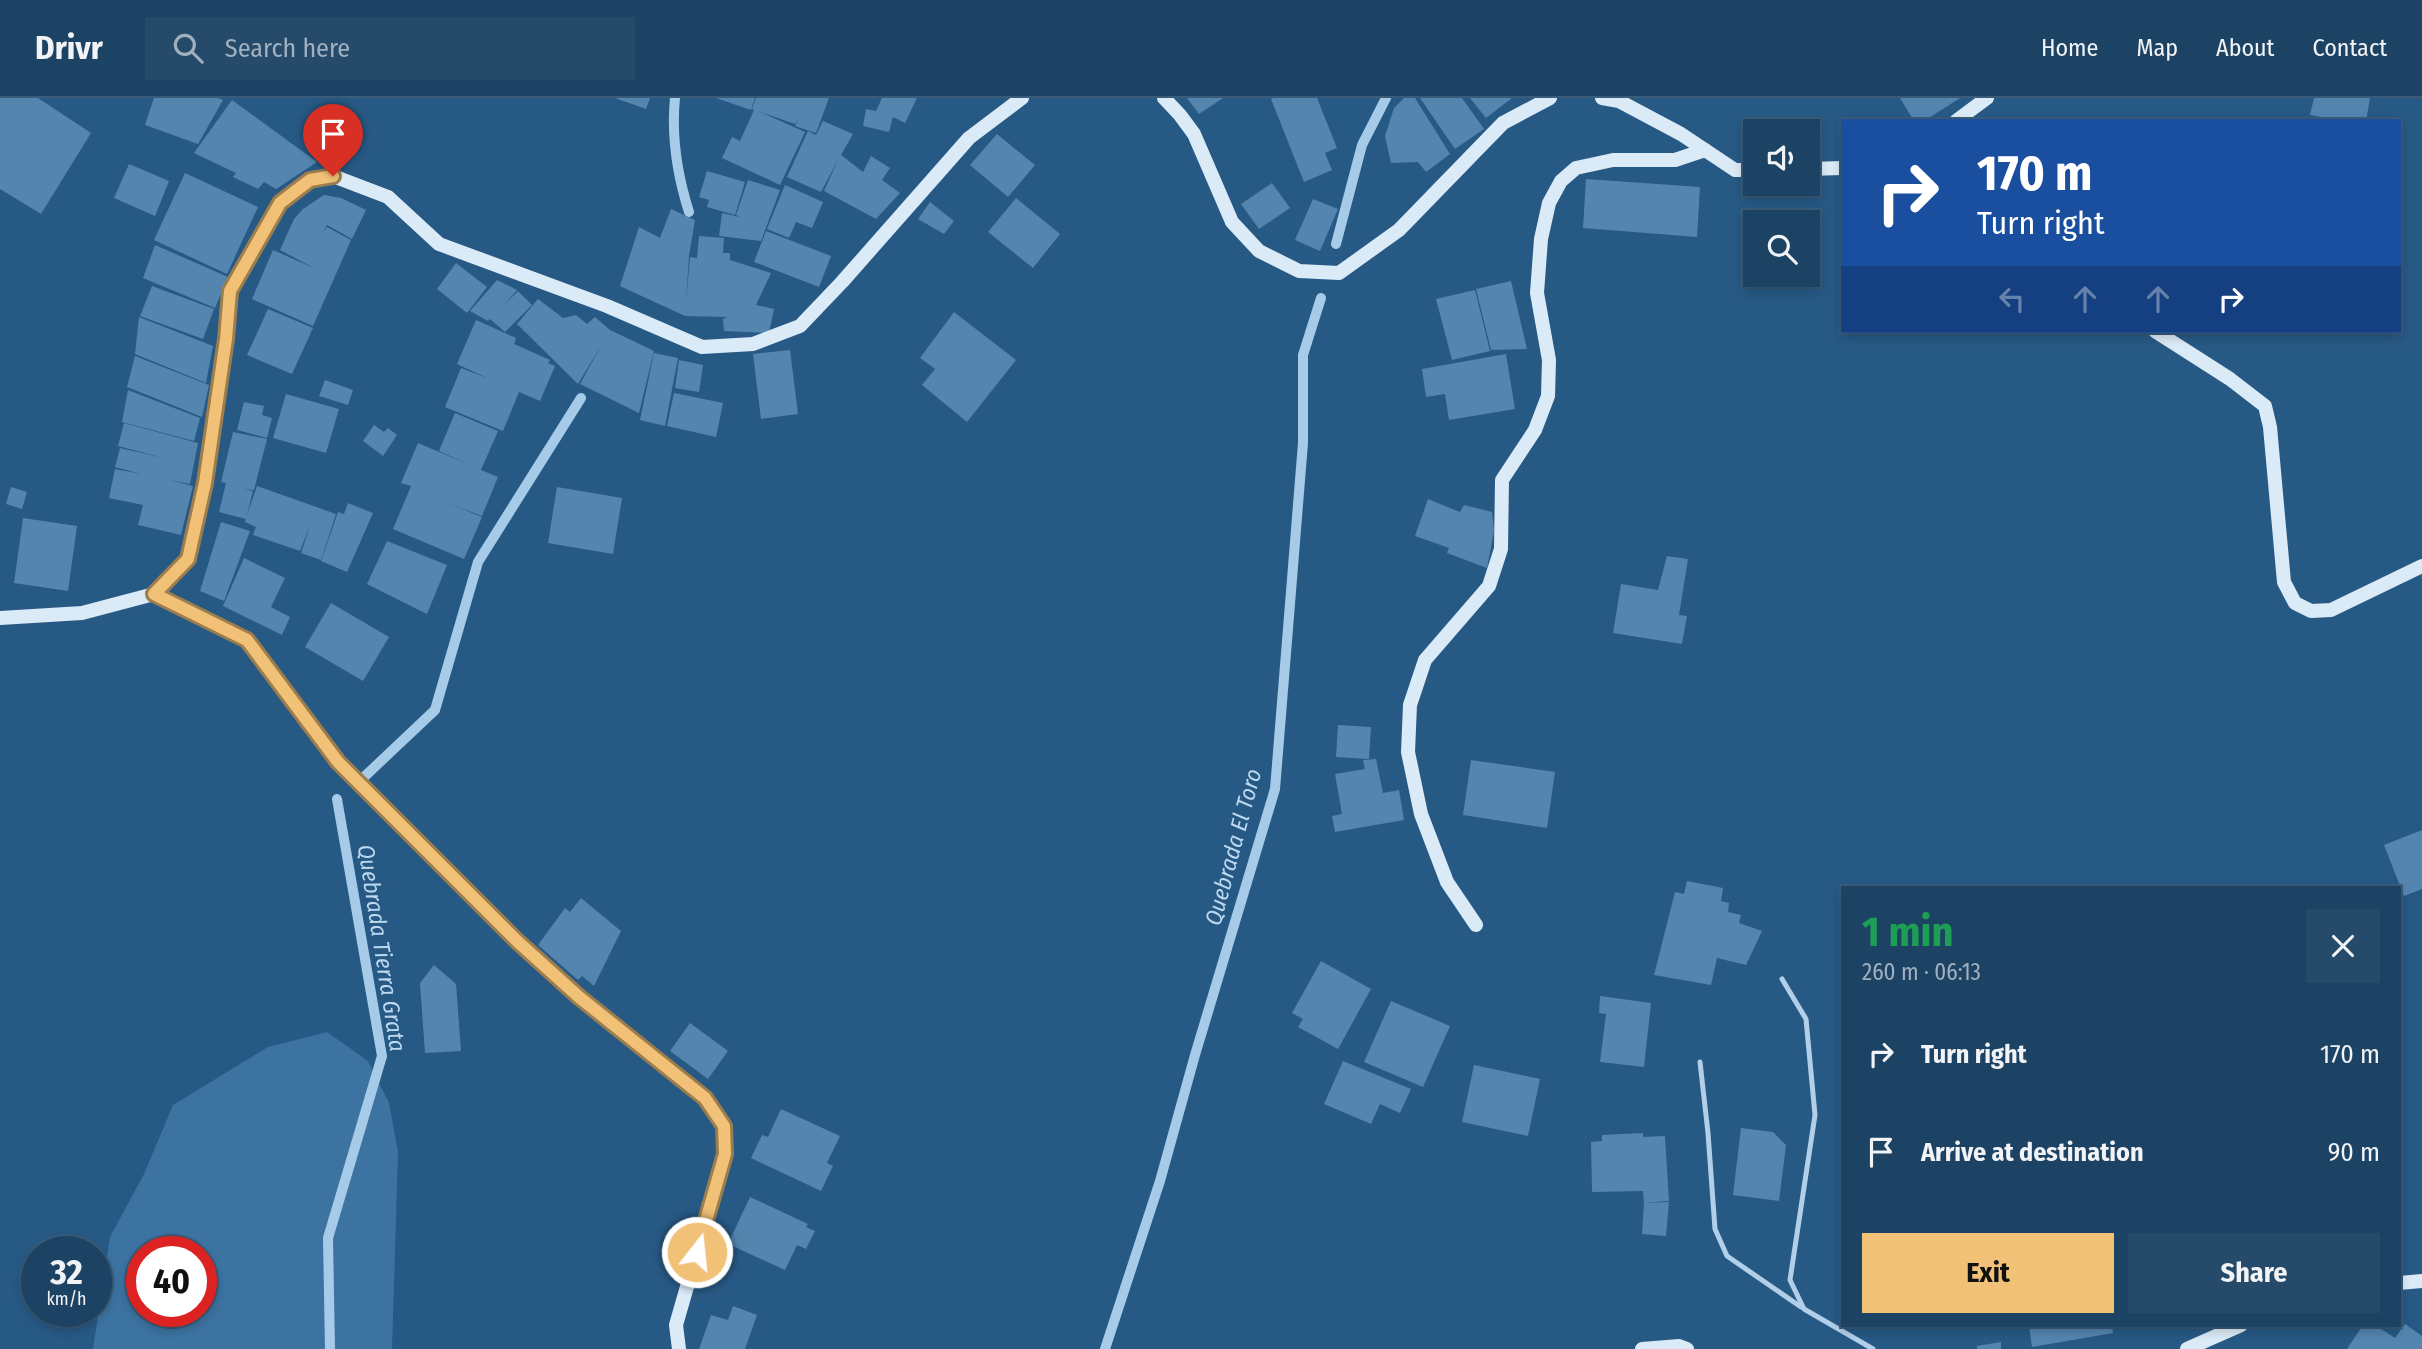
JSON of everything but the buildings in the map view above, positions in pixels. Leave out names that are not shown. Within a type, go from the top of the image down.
[{"type":"street","points":[[0,618],[82,613],[154,594],[188,559],[205,483],[226,339],[230,291],[280,203],[310,180],[333,176],[388,197],[439,244],[607,306],[702,346],[753,344],[800,326],[969,138],[1022,98]]},
{"type":"street","points":[[1164,98],[1194,134],[1232,222],[1259,251],[1299,271],[1339,273],[1399,230],[1503,123],[1550,98]]},
{"type":"street","points":[[1602,98],[1619,101],[1681,134],[1735,170],[1743,170]]},
{"type":"street","points":[[1959,119],[1987,98]]},
{"type":"street","points":[[1476,925],[1447,882],[1421,814],[1408,752],[1409,705],[1425,660],[1489,586],[1501,549],[1502,480],[1535,430],[1548,396],[1549,360],[1537,293],[1541,239],[1549,203],[1561,181],[1576,168],[1613,160],[1675,160],[1705,150]]},
{"type":"street","points":[[1820,169],[1841,170]]},
{"type":"street","points":[[2158,333],[2230,379],[2264,406],[2270,427],[2284,582],[2295,603],[2311,611],[2331,610],[2422,566]]},
{"type":"street","points":[[154,594],[247,640],[338,762],[517,941],[579,997],[705,1098],[724,1126],[725,1154],[676,1325],[679,1349]]},
{"type":"street","points":[[2401,1283],[2422,1281]]},
{"type":"street","points":[[2187,1349],[2236,1327]]},
{"type":"street","points":[[1642,1349],[1679,1346],[1687,1349]]},
{"type":"lane","points":[[1782,979],[1806,1019],[1815,1115],[1790,1280],[1804,1309]]},
{"type":"lane","points":[[1700,1062],[1715,1229],[1727,1256],[1804,1309],[1872,1349]]},
{"type":"shaded area","points":[[327,1032],[368,1061],[389,1103],[398,1152],[392,1349],[93,1349],[96,1327],[112,1327],[111,1236],[144,1174],[173,1105],[268,1047]]},
{"type":"waterway","name":"Quebrada Tierra Grata","points":[[675,98],[676,156],[689,212]]},
{"type":"waterway","name":"Quebrada El Toro","points":[[1336,244],[1362,145],[1386,98]]},
{"type":"waterway","name":"Quebrada El Toro","points":[[1105,1349],[1160,1181],[1275,789],[1303,443],[1303,355],[1321,298]]},
{"type":"waterway","name":"Quebrada Tierra Grata","points":[[363,778],[435,710],[478,562],[581,398]]},
{"type":"waterway","name":"Quebrada Tierra Grata","points":[[330,1349],[328,1238],[382,1056],[337,799]]},
{"type":"route","points":[[333,176],[310,180],[280,203],[230,291],[226,339],[205,483],[188,559],[154,594],[247,640],[338,762],[517,941],[579,997],[705,1098],[724,1126],[725,1154],[697,1252]]}]
